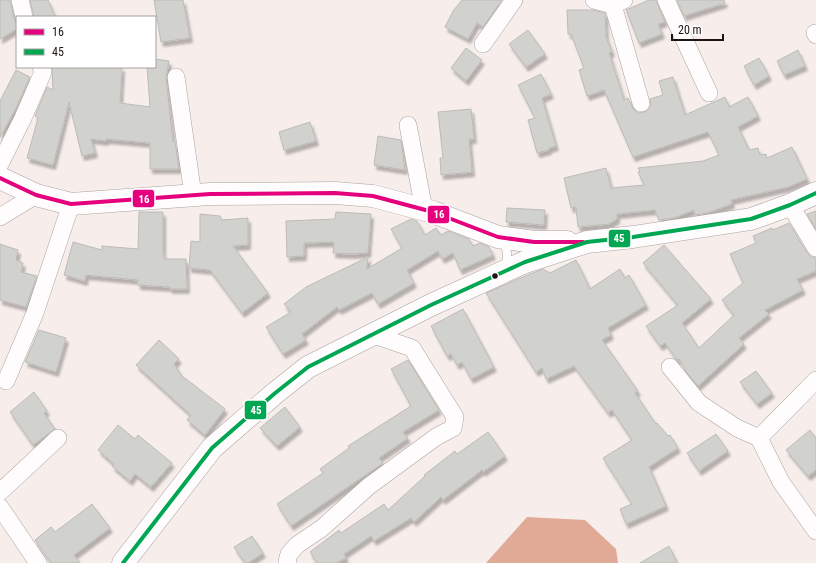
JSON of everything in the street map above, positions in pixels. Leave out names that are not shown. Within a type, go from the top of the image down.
[{"type":"main road","points":[[0,178],[36,195],[71,204],[193,195],[335,193],[373,196],[424,210],[498,237],[534,242],[587,242],[640,236],[751,219],[790,205],[816,193]]},
{"type":"main road","points":[[123,563],[212,448],[274,394],[308,367],[371,334],[506,270],[525,262],[587,242]]},
{"type":"street","points":[[20,0],[24,16]]},
{"type":"street","points":[[483,44],[514,0]]},
{"type":"street","points":[[594,0],[619,2],[641,103]]},
{"type":"street","points":[[666,0],[709,93]]},
{"type":"street","points":[[0,164],[23,118],[43,72],[41,68]]},
{"type":"street","points":[[176,77],[193,195]]},
{"type":"street","points":[[408,125],[424,210]]},
{"type":"street","points":[[0,217],[36,195]]},
{"type":"street","points":[[6,381],[35,314],[71,204]]},
{"type":"street","points":[[790,205],[816,248]]},
{"type":"street","points":[[288,563],[287,561],[289,554],[296,545],[322,528],[369,486],[436,437],[453,428],[455,418],[412,348],[371,334]]},
{"type":"street","points":[[670,367],[700,403],[737,428],[758,438],[781,482],[816,531]]},
{"type":"street","points":[[758,438],[816,380]]},
{"type":"street","points":[[0,492],[58,438]]},
{"type":"street","points":[[0,507],[38,563]]},
{"type":"lane","points":[[498,237],[506,246],[506,270]]},
{"type":"shaded area","points":[[527,517],[585,520],[616,549],[618,563],[486,563]]},
{"type":"building","points":[[0,0],[10,0],[16,22],[16,30],[0,39]]},
{"type":"building","points":[[30,0],[48,0],[55,16],[34,16]]},
{"type":"building","points":[[154,0],[183,0],[190,38],[161,42]]},
{"type":"building","points":[[462,0],[502,0],[483,27],[477,23],[468,39],[445,27],[453,11]]},
{"type":"building","points":[[649,0],[656,0],[665,22],[658,24],[662,34],[639,43],[626,10]]},
{"type":"building","points":[[677,0],[724,0],[725,3],[684,16]]},
{"type":"building","points":[[567,10],[593,10],[605,13],[606,37],[612,52],[609,53],[624,100],[628,98],[634,110],[639,113],[648,110],[651,105],[650,99],[663,95],[659,81],[673,77],[685,115],[725,97],[729,107],[748,97],[758,116],[738,127],[749,150],[758,148],[760,155],[766,154],[767,158],[792,147],[807,179],[788,187],[731,200],[732,204],[707,213],[695,215],[694,210],[674,218],[659,220],[655,210],[617,214],[617,219],[609,224],[578,227],[576,207],[571,208],[564,178],[606,168],[611,188],[644,185],[638,172],[640,171],[638,168],[703,161],[719,155],[708,132],[633,157],[604,90],[587,96],[579,70],[584,68],[571,34],[568,34]]},
{"type":"building","points":[[528,30],[545,54],[526,67],[509,44]]},
{"type":"building","points":[[466,48],[482,60],[466,81],[451,68]]},
{"type":"building","points":[[798,50],[805,66],[784,75],[777,61]]},
{"type":"building","points":[[759,58],[769,76],[754,85],[744,66]]},
{"type":"building","points":[[156,59],[169,61],[166,78],[173,142],[175,142],[179,169],[150,169],[150,143],[91,139],[95,153],[82,156],[69,102],[53,165],[27,158],[38,118],[35,116],[47,87],[53,90],[52,68],[122,68],[120,103],[150,107],[147,68],[156,68]]},
{"type":"building","points":[[16,70],[30,77],[16,108],[0,137],[0,101]]},
{"type":"building","points":[[541,74],[551,94],[542,98],[556,146],[549,148],[549,150],[537,153],[528,120],[535,118],[518,85]]},
{"type":"building","points":[[471,109],[474,139],[469,139],[472,172],[441,175],[440,158],[443,158],[438,112]]},
{"type":"building","points":[[310,122],[316,141],[284,150],[279,132]]},
{"type":"building","points":[[378,136],[401,140],[405,170],[374,165]]},
{"type":"building","points":[[507,208],[545,210],[544,225],[506,222]]},
{"type":"building","points":[[816,211],[816,229],[807,214]]},
{"type":"building","points":[[139,212],[163,212],[164,259],[186,259],[187,289],[170,289],[170,287],[138,285],[138,280],[86,275],[85,281],[64,275],[73,242],[102,250],[102,246],[138,249]]},
{"type":"building","points":[[336,212],[371,214],[368,253],[333,253],[334,242],[304,243],[304,256],[287,257],[286,221],[335,219]]},
{"type":"building","points":[[200,214],[220,216],[222,220],[248,218],[248,245],[233,246],[268,293],[242,313],[210,270],[189,268],[191,241],[200,242]]},
{"type":"building","points":[[411,219],[417,221],[425,235],[436,228],[441,235],[448,231],[469,239],[473,246],[480,243],[489,247],[493,255],[460,270],[453,253],[442,259],[438,251],[407,270],[414,283],[378,304],[372,293],[339,310],[337,307],[302,334],[306,340],[283,354],[266,327],[291,312],[284,304],[306,287],[368,257],[367,269],[402,248],[391,229]]},
{"type":"building","points":[[789,223],[807,253],[811,257],[816,258],[816,271],[797,279],[803,290],[765,310],[769,314],[739,338],[744,344],[698,386],[687,373],[679,359],[677,360],[665,343],[660,346],[646,326],[678,305],[643,263],[664,245],[711,299],[682,323],[699,348],[734,315],[722,300],[743,283],[730,254],[756,243],[753,236]]},
{"type":"building","points":[[0,244],[18,250],[16,260],[23,263],[21,272],[37,276],[26,307],[0,300]]},
{"type":"building","points":[[576,260],[590,289],[620,269],[625,278],[629,275],[646,305],[608,328],[611,335],[602,340],[638,391],[635,393],[656,424],[657,423],[668,436],[670,435],[678,448],[649,467],[666,506],[626,524],[620,509],[632,504],[603,458],[632,440],[612,410],[608,413],[574,366],[546,379],[542,368],[536,372],[486,293],[543,269],[550,273]]},
{"type":"building","points":[[463,309],[494,367],[471,379],[462,362],[457,365],[451,354],[447,356],[431,326]]},
{"type":"building","points":[[39,330],[66,338],[56,372],[25,362]]},
{"type":"building","points":[[159,340],[179,359],[174,364],[184,379],[185,378],[225,409],[205,435],[187,420],[191,415],[136,365]]},
{"type":"building","points":[[408,360],[439,410],[403,432],[408,438],[379,458],[383,463],[291,526],[277,504],[323,473],[320,469],[349,448],[348,446],[411,406],[391,369]]},
{"type":"building","points":[[756,371],[772,393],[757,404],[740,382]]},
{"type":"building","points":[[34,392],[47,411],[44,413],[55,429],[33,445],[10,412]]},
{"type":"building","points":[[285,407],[300,427],[277,446],[260,428]]},
{"type":"building","points":[[118,425],[135,439],[138,435],[172,463],[151,487],[135,474],[130,481],[112,466],[114,464],[98,450]]},
{"type":"building","points":[[810,430],[816,438],[816,470],[808,476],[786,450]]},
{"type":"building","points":[[488,432],[505,456],[483,472],[482,470],[443,500],[441,497],[414,522],[411,518],[374,541],[371,536],[344,554],[346,558],[336,563],[317,563],[310,552],[339,530],[341,533],[384,504],[388,510],[425,476],[424,475],[455,451],[457,454]]},
{"type":"building","points":[[716,434],[728,451],[699,471],[687,453]]},
{"type":"building","points":[[92,504],[110,528],[74,555],[80,563],[51,563],[35,540],[51,527],[55,532]]},
{"type":"building","points":[[252,536],[263,553],[248,563],[245,563],[234,547]]},
{"type":"building","points":[[669,546],[677,563],[640,563]]},
{"type":"transit line","name":"16","points":[[0,178],[36,195],[71,204],[210,194],[335,193],[373,196],[433,212],[498,237],[534,242],[583,242]]},
{"type":"transit line","name":"45","points":[[123,563],[212,448],[274,394],[308,367],[431,305],[525,262],[587,242],[633,237],[751,219],[790,205],[816,193]]}]
